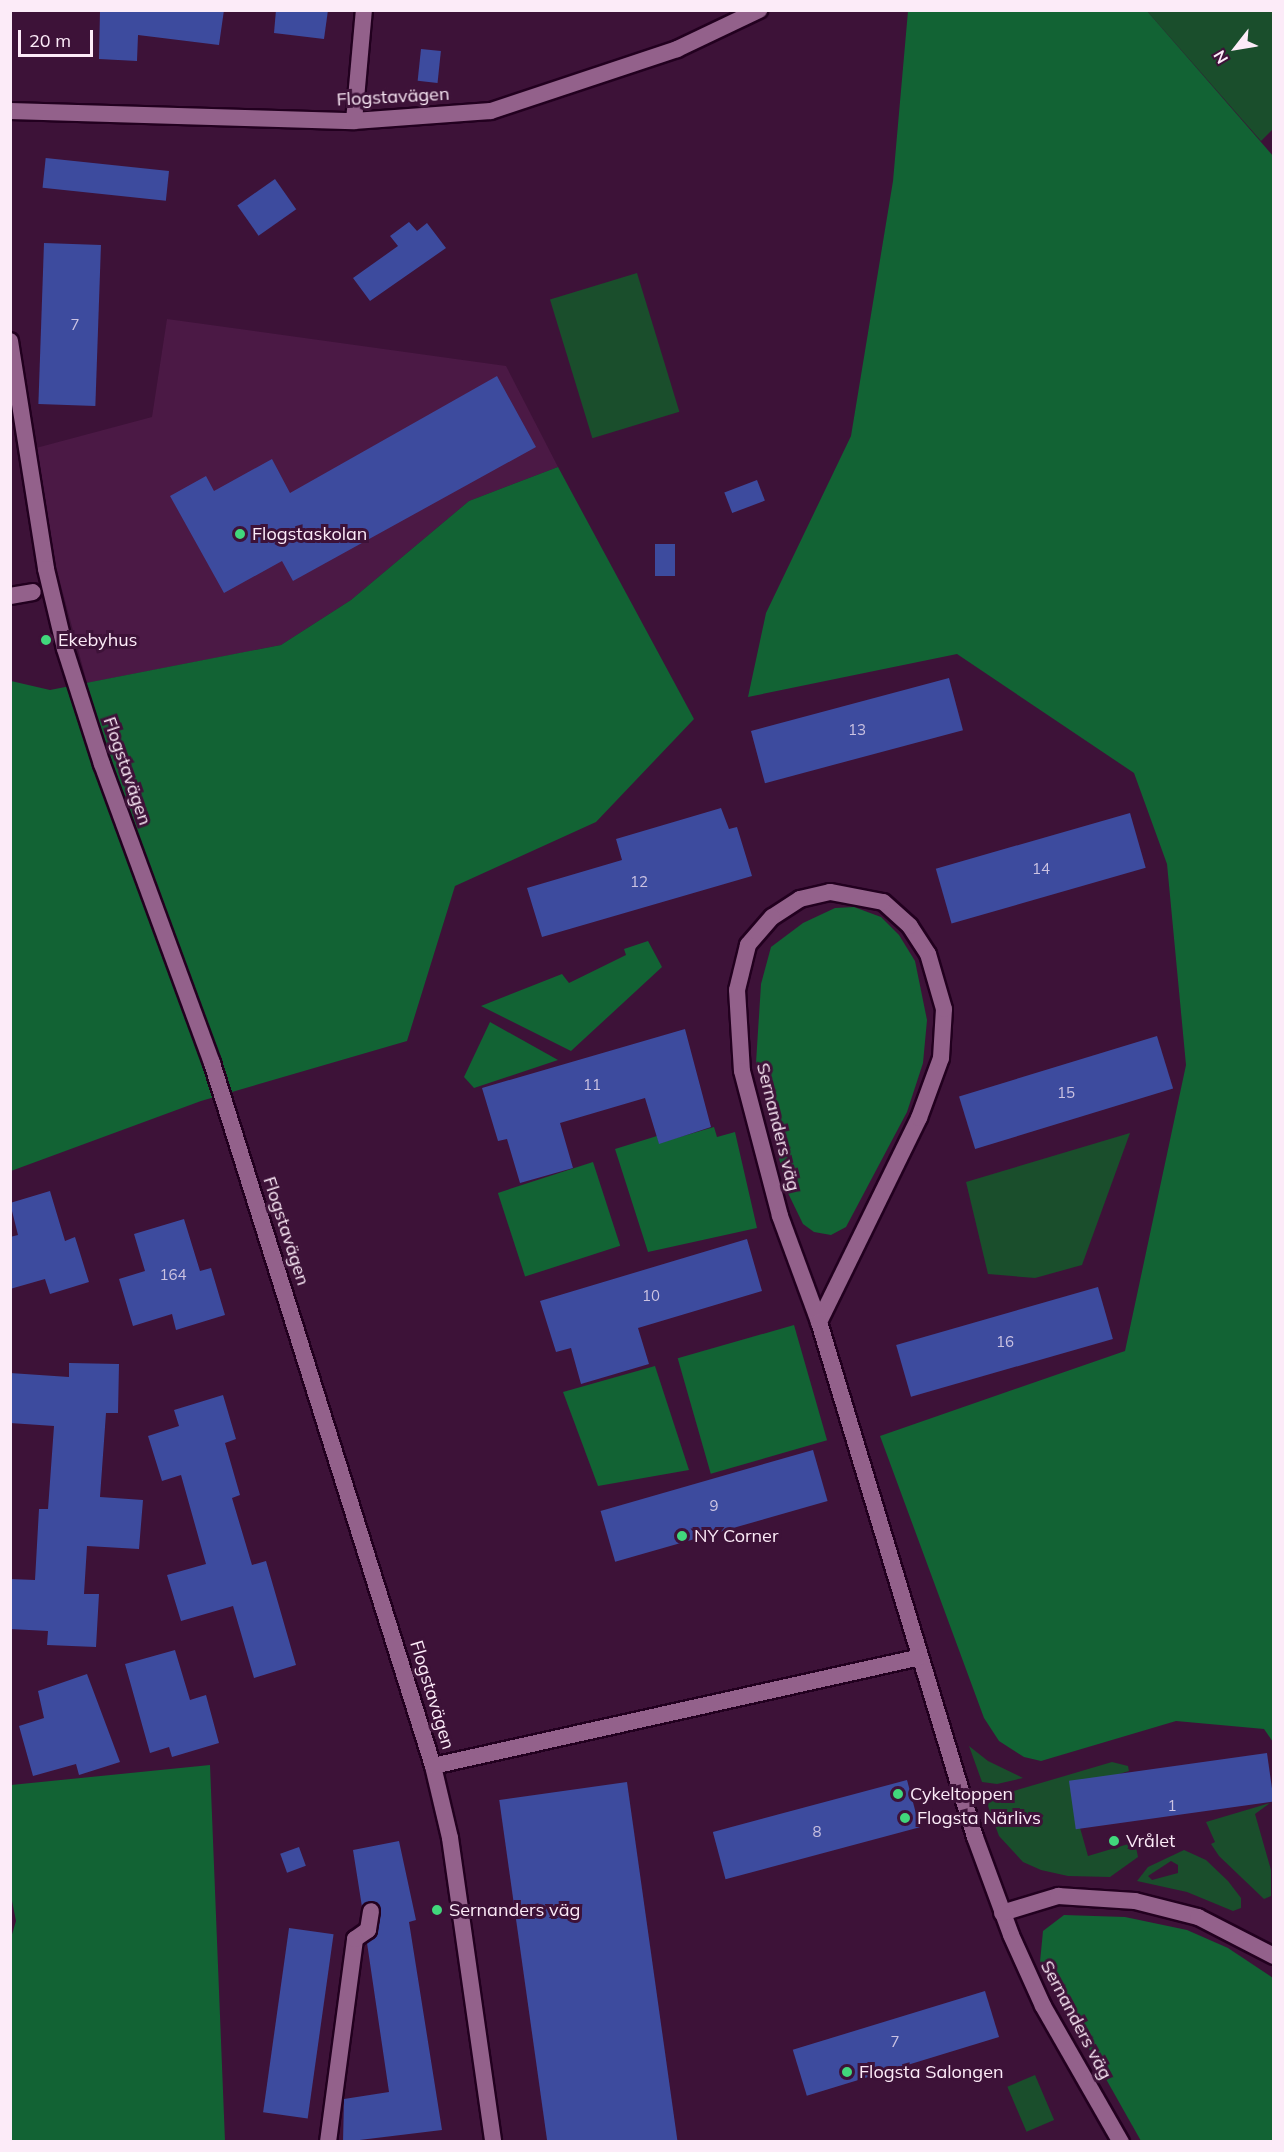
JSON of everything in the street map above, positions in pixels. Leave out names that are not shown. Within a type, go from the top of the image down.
[{"type":"street","points":[[354,121],[364,10]]},
{"type":"street","name":"Flogstavägen","points":[[10,111],[354,121],[491,111],[523,103],[677,49],[759,10]]},
{"type":"street","name":"Flogstavägen","points":[[10,341],[46,569],[65,649],[102,764],[212,1063],[434,1766],[450,1838],[493,2142]]},
{"type":"street","points":[[10,596],[33,592]]},
{"type":"street","name":"Sernanders väg","points":[[819,1322],[919,1119],[941,1058],[944,1009],[928,954],[910,926],[882,902],[830,892],[800,899],[772,917],[748,945],[737,990],[742,1071],[780,1216],[819,1322],[918,1658],[1002,1913],[1043,2006],[1121,2142]]},
{"type":"street","points":[[434,1766],[918,1658]]},
{"type":"street","points":[[1002,1913],[1058,1896],[1135,1901],[1198,1917],[1274,1956]]},
{"type":"street","points":[[328,2142],[355,1939],[368,1930],[371,1911]]},
{"type":"shaded area","name":"Flogstaskolan","points":[[167,319],[506,366],[558,467],[469,501],[351,600],[281,645],[87,683],[56,567],[36,448],[152,417]]},
{"type":"green space","points":[[908,11],[1147,11],[1273,156],[1273,1742],[1264,1729],[1176,1721],[1041,1761],[1024,1757],[999,1741],[984,1718],[880,1436],[1125,1351],[1186,1065],[1167,864],[1134,773],[957,654],[748,697],[766,613],[851,436],[893,181]]},
{"type":"green space","points":[[1147,11],[1273,11],[1273,129],[1261,141]]},
{"type":"green space","points":[[637,273],[679,412],[592,438],[550,300]]},
{"type":"green space","points":[[558,467],[694,719],[596,822],[455,886],[407,1041],[201,1101],[11,1171],[11,681],[50,690],[281,645],[351,600],[469,501]]},
{"type":"green space","points":[[854,907],[881,917],[899,935],[915,961],[927,1020],[923,1063],[907,1112],[846,1227],[831,1235],[814,1232],[803,1224],[787,1191],[756,1063],[761,984],[771,947],[803,923],[835,908]]},
{"type":"green space","points":[[648,941],[662,967],[571,1051],[481,1006],[562,974],[569,983],[626,955],[624,949]]},
{"type":"green space","points":[[490,1022],[558,1060],[474,1088],[464,1077]]},
{"type":"green space","points":[[714,1127],[717,1137],[735,1132],[757,1228],[648,1252],[615,1149],[657,1136],[659,1143]]},
{"type":"green space","points":[[1130,1133],[1082,1265],[1035,1278],[988,1274],[966,1182]]},
{"type":"green space","points":[[593,1162],[620,1246],[525,1277],[498,1193]]},
{"type":"green space","points":[[794,1325],[827,1440],[711,1474],[678,1358]]},
{"type":"green space","points":[[655,1366],[689,1470],[598,1486],[563,1392]]},
{"type":"green space","points":[[969,1746],[988,1761],[1023,1778],[997,1784],[982,1782]]},
{"type":"green space","points":[[1112,1762],[1128,1766],[1129,1771],[1093,1782],[1099,1802],[1075,1810],[1088,1856],[1135,1842],[1138,1857],[1110,1877],[1068,1876],[1041,1870],[1023,1862],[999,1836],[988,1806],[990,1798]]},
{"type":"green space","points":[[210,1765],[225,2141],[11,2141],[10,1941],[16,1921],[10,1891],[11,1785]]},
{"type":"green space","points":[[1270,1803],[1255,1814],[1271,1870],[1271,1896],[1264,1899],[1219,1856],[1211,1844],[1215,1842],[1206,1822]]},
{"type":"green space","points":[[1184,1850],[1206,1860],[1228,1881],[1241,1898],[1241,1908],[1233,1911],[1187,1892],[1137,1881],[1148,1867]],"holes":[[[1171,1861],[1178,1865],[1178,1873],[1152,1880],[1148,1876]]]},
{"type":"green space","points":[[1064,1915],[1125,1917],[1187,1930],[1228,1948],[1273,1978],[1273,2141],[1141,2141],[1040,1962],[1043,1931]]},
{"type":"green space","points":[[1035,2075],[1054,2120],[1027,2132],[1007,2087]]},
{"type":"building","points":[[100,10],[224,10],[219,45],[138,35],[137,61],[99,59]]},
{"type":"building","points":[[276,10],[328,10],[324,39],[274,33]]},
{"type":"building","points":[[421,49],[441,51],[438,83],[418,81]]},
{"type":"building","points":[[46,158],[169,171],[166,201],[43,188]]},
{"type":"building","points":[[275,179],[296,209],[259,236],[237,205]]},
{"type":"building","points":[[409,222],[417,231],[427,223],[446,248],[370,301],[353,278],[398,246],[390,236]]},
{"type":"building","points":[[44,243],[101,245],[95,406],[38,404]]},
{"type":"building","points":[[497,376],[536,447],[293,581],[282,561],[224,593],[170,496],[206,476],[214,491],[272,459],[290,493]]},
{"type":"building","points":[[757,480],[765,501],[732,513],[724,493]]},
{"type":"building","points":[[655,544],[675,544],[675,576],[655,576]]},
{"type":"building","points":[[949,678],[963,730],[765,783],[751,731]]},
{"type":"building","points":[[721,808],[729,829],[737,827],[752,876],[542,937],[527,888],[622,860],[616,839]]},
{"type":"building","points":[[1130,813],[1146,868],[952,923],[936,869]]},
{"type":"building","points":[[685,1029],[711,1127],[659,1144],[645,1098],[560,1123],[573,1168],[520,1183],[507,1139],[498,1141],[482,1088]]},
{"type":"building","points":[[1157,1036],[1173,1089],[975,1149],[959,1097]]},
{"type":"building","points":[[50,1191],[65,1241],[75,1237],[89,1282],[50,1294],[45,1279],[10,1289],[10,1237],[18,1235],[10,1203]]},
{"type":"building","points":[[184,1219],[200,1271],[211,1268],[225,1315],[176,1330],[172,1314],[133,1326],[119,1279],[145,1271],[134,1234]]},
{"type":"building","points":[[747,1239],[762,1291],[638,1328],[649,1364],[581,1384],[571,1348],[556,1352],[540,1301]]},
{"type":"building","points":[[1098,1287],[1113,1339],[911,1397],[896,1345]]},
{"type":"building","points":[[69,1363],[119,1364],[118,1413],[106,1413],[100,1497],[143,1500],[139,1549],[87,1546],[84,1594],[99,1594],[96,1647],[47,1645],[48,1631],[10,1629],[10,1579],[35,1580],[39,1509],[48,1509],[54,1426],[10,1423],[10,1373],[69,1377]]},
{"type":"building","points":[[223,1395],[236,1439],[225,1443],[240,1495],[232,1498],[252,1565],[266,1561],[296,1665],[254,1678],[233,1606],[181,1621],[167,1575],[206,1564],[181,1475],[162,1481],[148,1436],[179,1426],[174,1410]]},
{"type":"building","points":[[813,1450],[828,1501],[615,1562],[601,1511]]},
{"type":"building","points":[[175,1650],[190,1700],[206,1695],[219,1743],[172,1757],[169,1747],[150,1753],[125,1664]]},
{"type":"building","points":[[87,1674],[120,1762],[79,1775],[76,1764],[33,1776],[19,1726],[44,1718],[38,1691]]},
{"type":"building","points":[[1267,1753],[1274,1802],[1076,1829],[1069,1781]]},
{"type":"building","points":[[907,1780],[920,1827],[726,1879],[713,1832]]},
{"type":"building","points":[[627,1782],[678,2141],[547,2142],[499,1800]]},
{"type":"building","points":[[399,1841],[416,1920],[409,1922],[442,2130],[343,2142],[344,2099],[389,2092],[367,1943],[377,1935],[381,1908],[372,1901],[362,1907],[353,1850]]},
{"type":"building","points":[[299,1847],[306,1866],[287,1873],[280,1854]]},
{"type":"building","points":[[289,1928],[334,1934],[308,2118],[263,2112]]},
{"type":"building","points":[[985,1991],[999,2037],[807,2096],[793,2050]]},
{"type":"place","name":"Flogstaskolan","points":[[240,534]]},
{"type":"place","name":"Ekebyhus","points":[[46,640]]},
{"type":"place","name":"NY Corner","points":[[682,1536]]},
{"type":"place","name":"Cykeltoppen","points":[[898,1794]]},
{"type":"place","name":"Flogsta Närlivs","points":[[905,1818]]},
{"type":"place","name":"Vrålet","points":[[1114,1841]]},
{"type":"place","name":"Sernanders väg","points":[[437,1910]]},
{"type":"place","name":"Flogsta Salongen","points":[[847,2072]]}]
